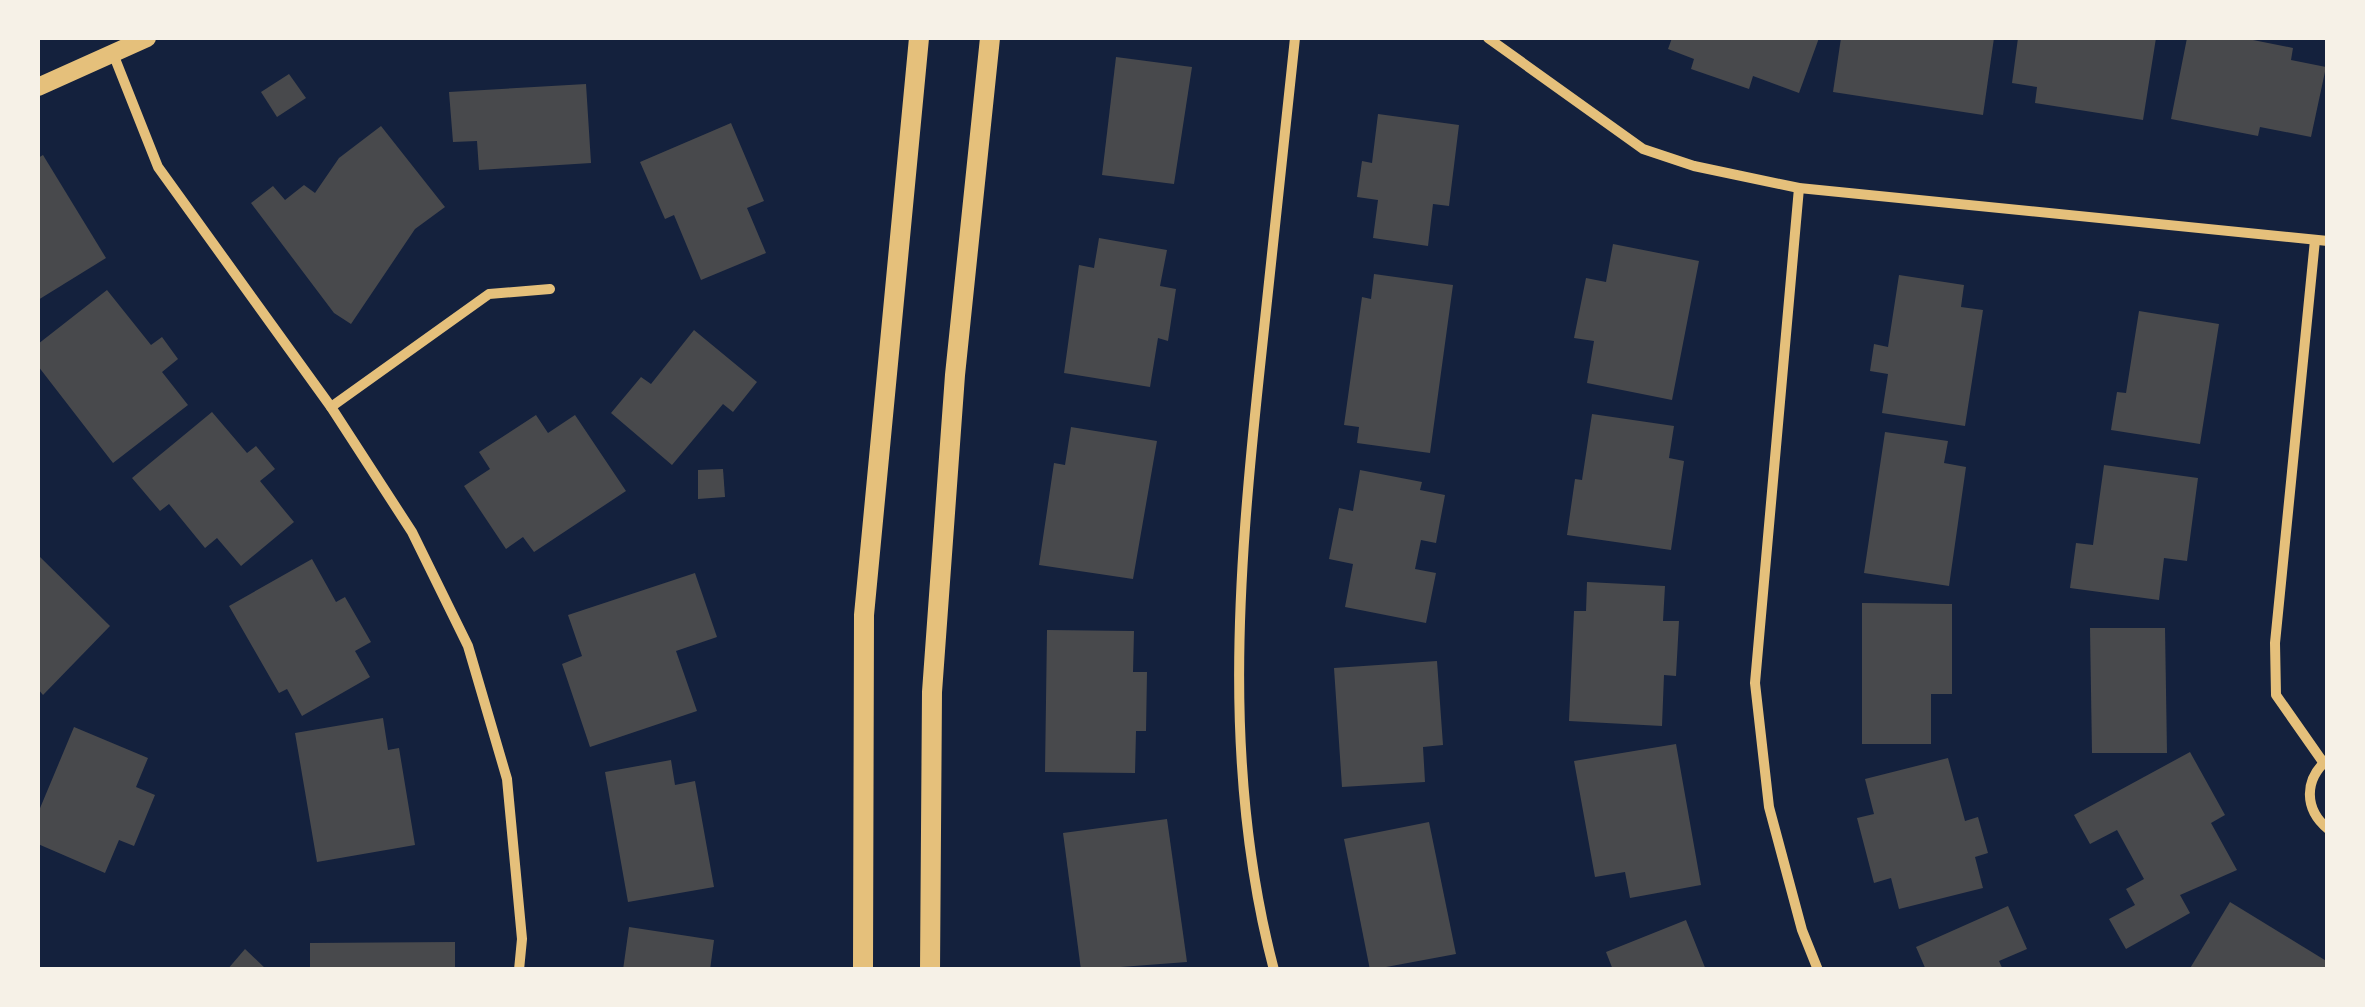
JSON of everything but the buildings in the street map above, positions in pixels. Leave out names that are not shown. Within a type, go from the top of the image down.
[{"type":"main road","points":[[862,970],[864,616],[919,38]]},
{"type":"main road","points":[[930,970],[932,692],[955,376],[990,38]]},
{"type":"street","points":[[38,86],[112,50],[148,38]]},
{"type":"street","points":[[1274,970],[1242,797],[1236,662],[1246,498],[1295,38]]},
{"type":"street","points":[[1488,38],[1581,109],[1643,149],[1694,166],[1799,188],[2321,240],[2274,644],[2276,695],[2325,761],[2310,785],[2310,800],[2314,814],[2328,829]]},
{"type":"street","points":[[112,50],[158,167],[330,406],[412,532],[468,646],[507,779],[522,940],[519,970]]},
{"type":"street","points":[[1799,188],[1755,682],[1770,808],[1802,930],[1818,970]]},
{"type":"street","points":[[330,406],[489,294],[550,290]]}]
